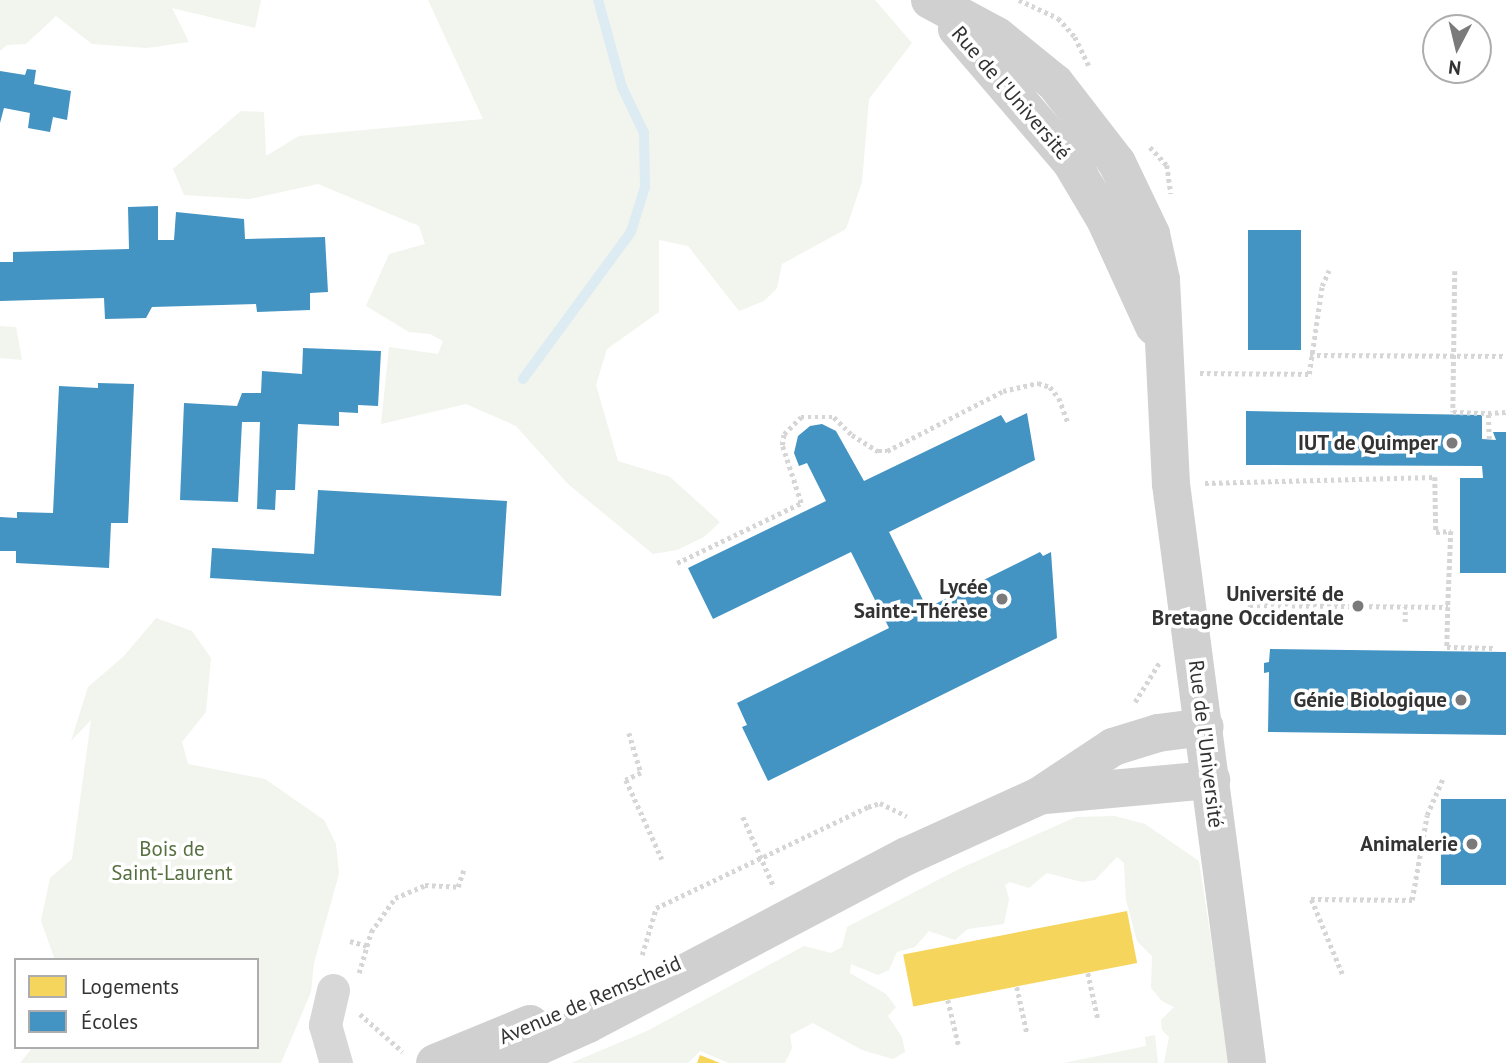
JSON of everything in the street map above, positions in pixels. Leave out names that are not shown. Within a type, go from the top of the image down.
[{"type":"street","name":"Rue de l'Université","points":[[930,0],[1014,48],[1055,83],[1097,132],[1129,184],[1151,234],[1161,280],[1161,341],[1171,484],[1247,1063]]},
{"type":"street","name":"Avenue de Remscheid","points":[[501,1063],[588,1024],[788,915],[1039,796],[1067,774],[1129,740],[1205,727]]},
{"type":"street","name":"Avenue de Remscheid","points":[[1039,796],[1210,780]]},
{"type":"street","name":"Avenue de Remscheid","points":[[422,1059],[746,939]]},
{"type":"street","points":[[336,1063],[325,1025],[346,992]]},
{"type":"path","points":[[1189,373],[1309,374],[1310,355],[1321,315],[1322,286],[1329,270]]},
{"type":"path","points":[[1455,271],[1453,412],[1506,412]]},
{"type":"path","points":[[1310,355],[1506,356]]},
{"type":"path","points":[[677,563],[801,503],[791,483],[791,471],[783,457],[784,433],[801,417],[813,414],[834,417],[852,435],[877,451],[887,451],[1003,391],[1038,383],[1051,387],[1059,398],[1068,423]]},
{"type":"path","points":[[1488,413],[1489,439]]},
{"type":"path","points":[[1171,484],[1435,477],[1436,532],[1451,531],[1447,647],[1494,648]]},
{"type":"path","points":[[1250,621],[1250,605],[1448,607]]},
{"type":"path","points":[[1405,607],[1405,622]]},
{"type":"path","points":[[1126,709],[1145,691],[1157,664],[1195,658]]},
{"type":"path","points":[[629,733],[641,773],[626,780],[662,859]]},
{"type":"path","points":[[1342,974],[1311,899],[1412,900],[1427,815],[1443,778]]},
{"type":"path","points":[[640,962],[656,908],[880,803],[914,818]]},
{"type":"path","points":[[743,817],[788,915]]},
{"type":"path","points":[[422,1059],[346,992],[381,914],[395,898],[425,885],[458,887],[464,869]]},
{"type":"path","points":[[350,941],[367,947]]},
{"type":"path","points":[[1088,973],[1098,1019]]},
{"type":"path","points":[[1017,987],[1027,1033]]},
{"type":"path","points":[[948,1000],[959,1047]]},
{"type":"green space","points":[[0,0],[261,0],[255,28],[172,8],[189,42],[147,48],[92,44],[56,16],[26,44],[7,45],[0,51]]},
{"type":"green space","points":[[428,0],[875,0],[912,43],[869,99],[862,182],[846,229],[782,264],[777,288],[764,301],[739,311],[688,246],[659,240],[659,312],[607,349],[596,385],[618,461],[670,477],[720,522],[704,537],[677,550],[653,554],[568,484],[516,426],[466,404],[381,424],[389,347],[438,354],[443,341],[430,334],[409,332],[366,306],[389,254],[425,244],[419,226],[318,184],[249,199],[184,195],[173,169],[241,111],[264,112],[266,156],[299,136],[483,119]]},
{"type":"green space","points":[[0,326],[16,327],[22,360],[0,358]]},
{"type":"green space","name":"Bois de Saint-Laurent","points":[[156,618],[192,631],[211,658],[206,712],[182,742],[188,764],[265,779],[324,820],[336,844],[339,874],[314,963],[311,992],[281,1063],[20,1063],[31,1049],[259,1049],[259,958],[54,958],[41,921],[50,878],[72,859],[91,720],[71,741],[88,687],[124,656]]},
{"type":"green space","points":[[1115,816],[1145,824],[1199,861],[1230,1063],[1164,1063],[1169,1037],[1162,1030],[1161,1020],[1174,1007],[1162,1001],[1151,988],[1152,956],[1137,941],[1126,900],[1124,863],[1117,857],[1095,880],[1082,882],[1047,873],[1029,888],[1010,882],[1005,885],[1009,899],[1004,924],[968,929],[955,940],[929,931],[915,947],[897,952],[889,970],[878,975],[851,964],[850,973],[886,994],[896,1007],[888,1016],[902,1037],[905,1052],[893,1059],[862,1050],[813,1023],[790,1035],[792,1048],[785,1063],[729,1063],[700,1051],[688,1063],[571,1063],[647,1031],[804,946],[831,953],[842,947],[847,927],[961,868],[1076,817]]},
{"type":"green space","points":[[1155,1035],[1158,1063],[1064,1063],[1146,1046],[1145,1037]]},
{"type":"building: Logements","points":[[1127,911],[1137,963],[913,1007],[903,955]]},
{"type":"building: Logements","points":[[700,1055],[720,1063],[697,1063]]},
{"type":"building: Écoles","points":[[27,69],[36,70],[34,84],[71,91],[67,120],[53,117],[50,132],[28,128],[30,113],[4,108],[0,123],[0,71],[25,75]]},
{"type":"building: Écoles","points":[[158,206],[158,240],[174,240],[176,212],[244,219],[245,239],[325,237],[328,292],[310,293],[310,310],[257,312],[256,304],[152,307],[146,318],[105,319],[104,298],[0,301],[0,262],[13,262],[13,252],[129,249],[128,207]]},
{"type":"building: Écoles","points":[[1248,230],[1301,230],[1301,350],[1248,350]]},
{"type":"building: Écoles","points":[[303,348],[381,351],[378,406],[358,405],[358,413],[339,412],[339,426],[298,424],[295,490],[276,490],[275,510],[257,509],[260,422],[242,422],[238,502],[180,500],[184,403],[237,406],[242,393],[261,393],[262,371],[302,374]]},
{"type":"building: Écoles","points":[[98,383],[134,384],[128,523],[111,523],[109,568],[16,563],[16,551],[0,551],[0,517],[17,518],[17,512],[53,513],[59,386],[98,388]]},
{"type":"building: Écoles","points":[[1246,411],[1482,415],[1482,439],[1496,440],[1493,432],[1506,432],[1506,573],[1460,573],[1460,478],[1483,478],[1482,466],[1246,465]]},
{"type":"building: Écoles","name":"Lycée Sainte-Thérèse","points":[[1027,413],[1035,460],[889,532],[927,608],[1040,552],[1043,556],[1051,552],[1057,638],[768,781],[742,727],[747,725],[737,703],[889,628],[851,552],[713,619],[688,568],[826,501],[807,463],[799,466],[794,453],[798,436],[810,426],[822,424],[836,431],[864,481],[1001,415],[1006,423]]},
{"type":"building: Écoles","points":[[318,490],[507,501],[501,596],[210,578],[212,548],[314,554]]},
{"type":"building: Écoles","points":[[1270,649],[1506,652],[1506,735],[1268,732],[1269,672],[1264,673],[1264,663],[1269,662]]},
{"type":"building: Écoles","points":[[1441,799],[1506,799],[1506,885],[1441,885]]},
{"type":"waterway","points":[[523,379],[631,232],[645,187],[644,133],[622,87],[598,0]]},
{"type":"place","name":"IUT de Quimper","points":[[1452,443]]},
{"type":"place","name":"Lycée Sainte-Thérèse","points":[[1002,599]]},
{"type":"place","name":"Université de Bretagne Occidentale","points":[[1358,606]]},
{"type":"place","name":"Génie Biologique","points":[[1461,700]]},
{"type":"place","name":"Animalerie","points":[[1472,844]]}]
